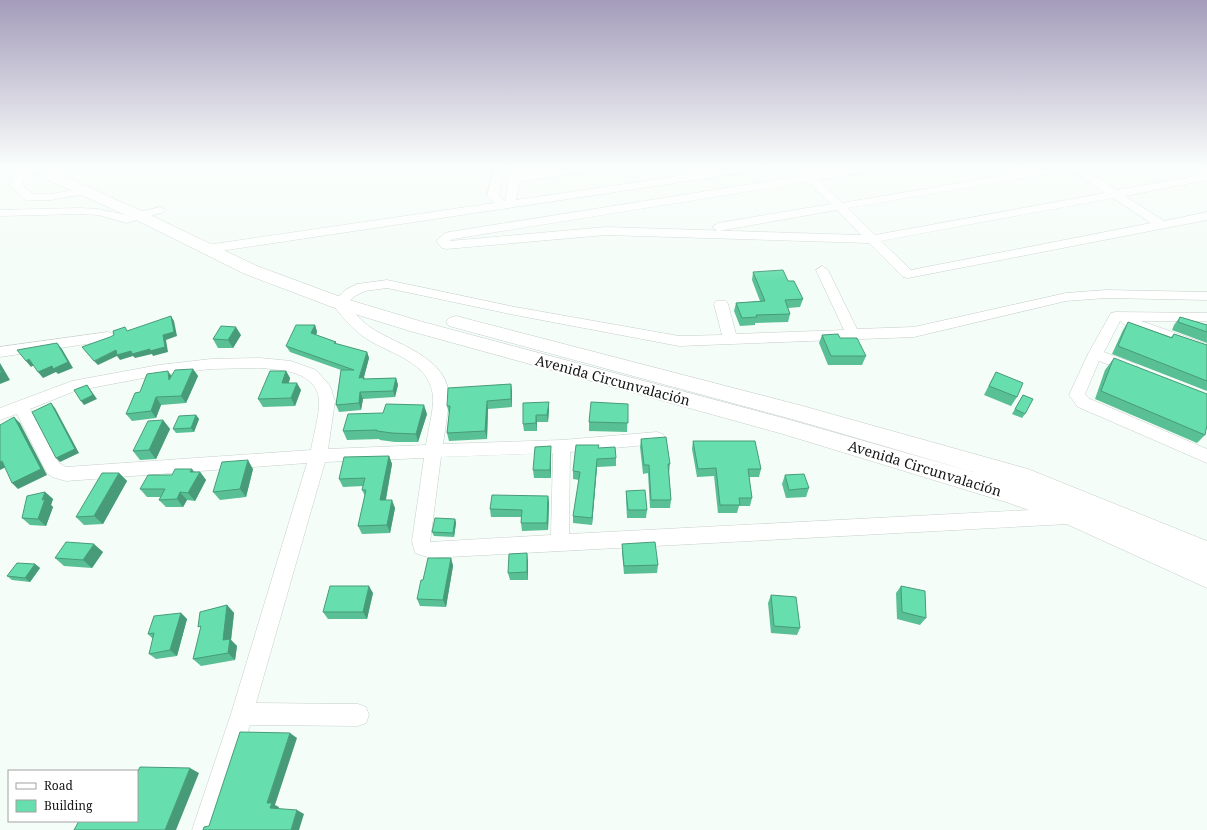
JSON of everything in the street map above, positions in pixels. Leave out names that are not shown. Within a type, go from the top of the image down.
[{"type":"highway","name":"Avenida Circunvalación","points":[[112,204],[250,270],[344,298],[799,412],[1028,479],[1207,553]]},
{"type":"highway","name":"Avenida Circunvalación","points":[[146,204],[232,246],[298,275],[344,298],[417,327],[783,426],[1013,494],[1071,515],[1207,576]]},
{"type":"street","points":[[207,249],[515,204]]},
{"type":"street","points":[[653,204],[449,236],[442,241],[446,245],[451,245],[606,231],[878,238],[1067,204]]},
{"type":"street","points":[[843,204],[878,238],[908,274],[1207,216]]},
{"type":"street","points":[[682,233],[858,204]]},
{"type":"street","points":[[1129,204],[1162,225]]},
{"type":"street","points":[[0,213],[80,211],[98,212],[127,219],[160,210]]},
{"type":"street","points":[[822,270],[853,335]]},
{"type":"street","points":[[1071,515],[430,550],[422,547],[421,541],[441,397],[436,378],[422,362],[367,332],[351,318],[344,298],[368,286],[387,284],[507,310],[660,339],[679,341],[914,332],[1066,297],[1106,294],[1207,296]]},
{"type":"street","points":[[720,304],[730,340]]},
{"type":"street","points":[[1116,316],[1207,317]]},
{"type":"street","points":[[1116,316],[1207,349]]},
{"type":"street","points":[[1116,316],[1095,354],[1078,395],[1079,399],[1084,404],[1207,456]]},
{"type":"street","points":[[0,352],[108,337]]},
{"type":"street","points":[[1095,354],[1144,373]]},
{"type":"street","points":[[0,414],[72,386],[159,370],[211,364],[260,363],[291,366],[311,374],[322,386],[327,400],[318,456],[242,714],[204,830]]},
{"type":"street","points":[[20,405],[53,468],[58,472],[89,472],[318,456],[434,450],[562,446],[657,438]]},
{"type":"street","points":[[560,543],[562,446]]},
{"type":"street","points":[[242,714],[358,715]]},
{"type":"building","points":[[783,270],[788,281],[794,281],[803,299],[785,300],[790,314],[756,315],[757,317],[742,318],[736,303],[765,301],[753,272]]},
{"type":"building","points":[[171,316],[174,332],[163,335],[165,347],[132,354],[131,351],[117,355],[116,350],[94,361],[82,347],[114,335],[113,331],[125,327],[127,331]]},
{"type":"building","points":[[1180,317],[1207,325],[1207,332],[1178,322]]},
{"type":"building","points":[[1128,322],[1172,338],[1174,334],[1207,345],[1207,381],[1118,346]]},
{"type":"building","points":[[296,325],[315,325],[311,333],[336,342],[334,343],[367,352],[359,378],[396,378],[393,391],[360,392],[359,403],[336,405],[341,370],[354,370],[286,346]]},
{"type":"building","points":[[221,326],[236,327],[228,340],[213,339]]},
{"type":"building","points":[[838,334],[840,338],[857,338],[866,356],[831,356],[822,335]]},
{"type":"building","points":[[57,343],[68,362],[53,369],[52,366],[38,372],[29,359],[26,361],[17,350]]},
{"type":"building","points":[[1114,358],[1207,394],[1207,425],[1205,435],[1101,391]]},
{"type":"building","points":[[193,369],[181,396],[156,397],[151,411],[126,414],[135,393],[140,392],[147,374],[168,371],[169,380],[175,370]]},
{"type":"building","points":[[270,371],[286,371],[282,383],[297,383],[291,398],[258,399]]},
{"type":"building","points":[[996,372],[1023,383],[1017,397],[989,386]]},
{"type":"building","points":[[511,384],[511,399],[487,401],[485,431],[447,433],[450,406],[447,406],[448,388]]},
{"type":"building","points":[[87,385],[93,395],[81,401],[74,390]]},
{"type":"building","points":[[1023,395],[1033,399],[1025,414],[1015,409]]},
{"type":"building","points":[[549,402],[547,415],[536,415],[536,423],[523,424],[523,403]]},
{"type":"building","points":[[591,402],[628,404],[628,423],[589,422]]},
{"type":"building","points":[[51,403],[75,449],[56,458],[32,412]]},
{"type":"building","points":[[386,404],[424,405],[416,434],[392,433],[377,430],[343,431],[348,414],[383,413]]},
{"type":"building","points":[[196,415],[191,428],[173,429],[179,416]]},
{"type":"building","points":[[14,417],[41,469],[12,483],[2,461],[0,462],[0,425]]},
{"type":"building","points":[[163,420],[149,450],[133,451],[148,421]]},
{"type":"building","points":[[666,437],[670,464],[668,464],[671,500],[651,500],[649,465],[644,465],[641,439]]},
{"type":"building","points":[[693,441],[755,441],[761,469],[748,469],[752,498],[739,498],[740,505],[720,505],[716,468],[698,469]]},
{"type":"building","points":[[576,445],[599,445],[598,448],[615,447],[616,458],[597,459],[592,518],[573,516],[580,472],[573,471]]},
{"type":"building","points":[[551,446],[550,470],[533,470],[535,447]]},
{"type":"building","points":[[389,456],[380,500],[392,500],[387,525],[358,526],[366,490],[362,490],[365,478],[339,479],[344,457]]},
{"type":"building","points":[[248,460],[240,489],[213,492],[222,462]]},
{"type":"building","points":[[175,469],[192,469],[190,472],[200,472],[188,493],[180,492],[177,499],[159,500],[165,489],[140,489],[148,475],[172,475]]},
{"type":"building","points":[[102,473],[119,473],[94,516],[76,517]]},
{"type":"building","points":[[804,474],[809,488],[789,490],[785,475]]},
{"type":"building","points":[[645,490],[647,510],[628,510],[626,491]]},
{"type":"building","points":[[45,492],[42,500],[45,499],[38,519],[22,518],[27,496]]},
{"type":"building","points":[[492,495],[548,496],[547,523],[521,523],[522,510],[490,509]]},
{"type":"building","points":[[435,518],[455,519],[453,533],[432,532]]},
{"type":"building","points":[[66,542],[94,544],[83,560],[55,558]]},
{"type":"building","points":[[655,542],[658,565],[624,566],[622,544]]},
{"type":"building","points":[[527,553],[527,572],[508,573],[509,554]]},
{"type":"building","points":[[428,558],[451,558],[443,600],[417,599]]},
{"type":"building","points":[[17,563],[35,564],[25,578],[7,576]]},
{"type":"building","points":[[330,586],[369,586],[363,612],[323,612]]},
{"type":"building","points":[[901,586],[925,591],[926,618],[902,612]]},
{"type":"building","points":[[771,595],[796,597],[800,628],[774,626]]},
{"type":"building","points":[[227,605],[223,640],[230,639],[228,653],[193,659],[201,626],[198,627],[200,612]]},
{"type":"building","points":[[181,613],[170,650],[149,654],[154,633],[148,634],[154,616]]},
{"type":"building","points":[[240,732],[290,733],[267,803],[272,803],[270,808],[297,810],[291,830],[203,830],[204,827],[209,826]]},
{"type":"building","points":[[140,767],[190,768],[165,830],[74,830],[78,822],[138,822],[138,771]]}]
